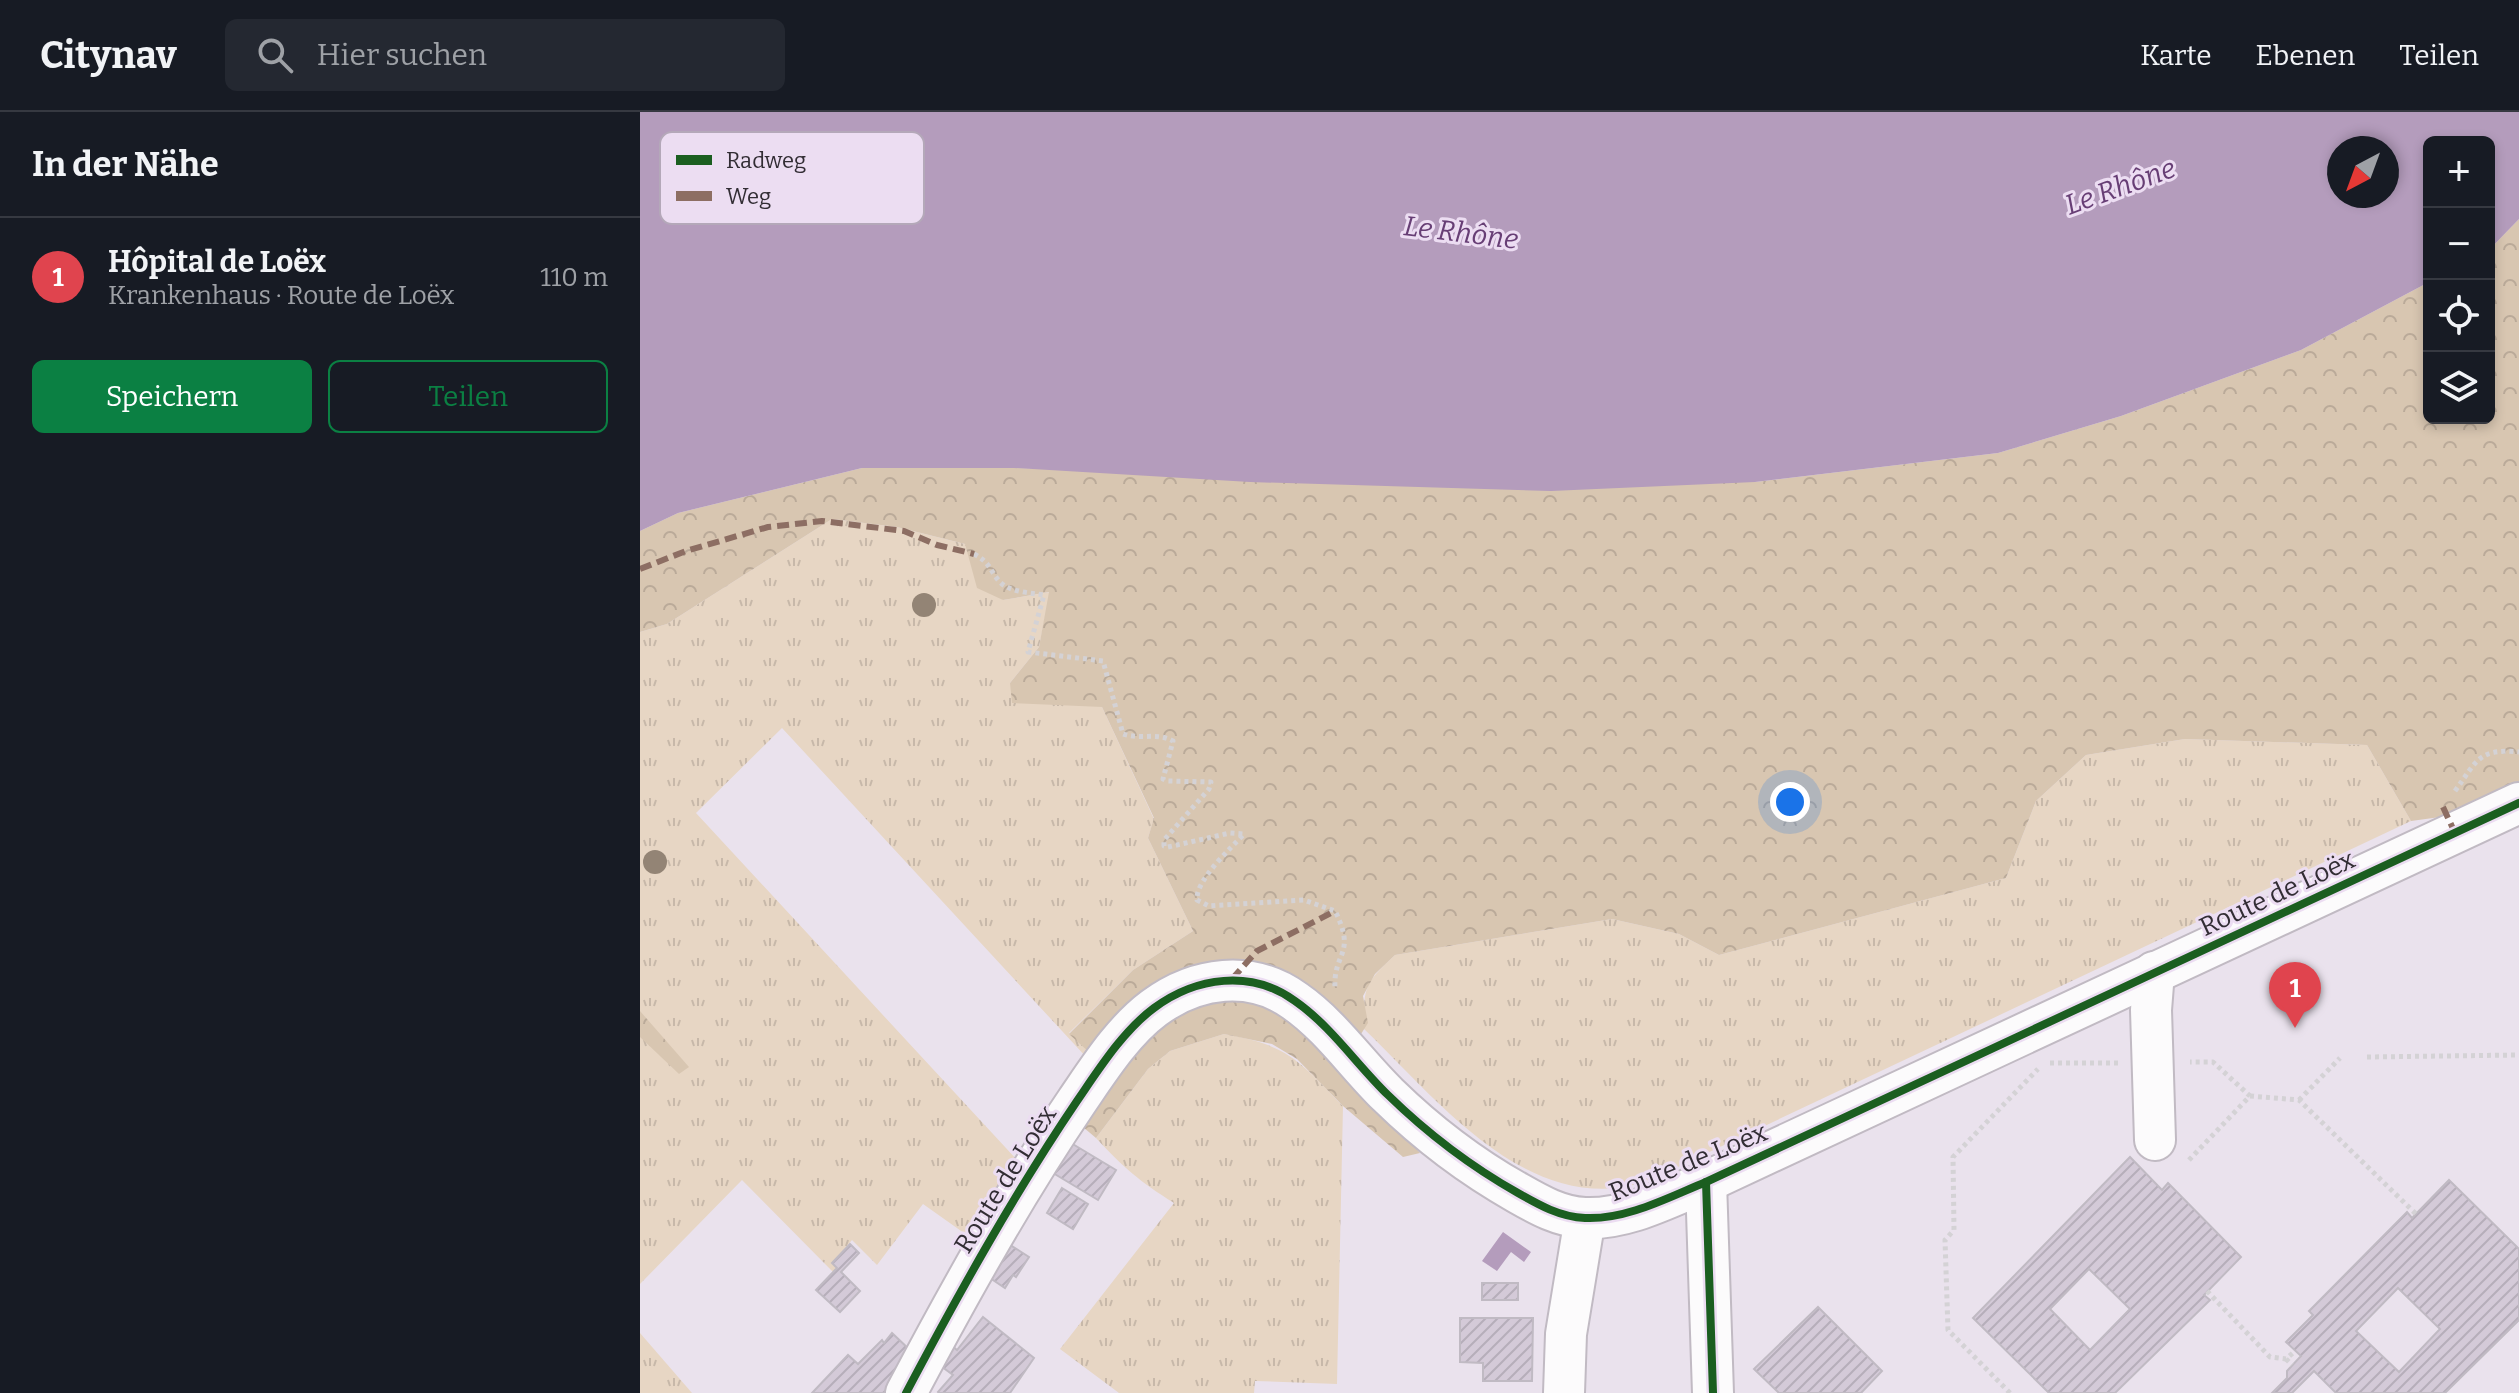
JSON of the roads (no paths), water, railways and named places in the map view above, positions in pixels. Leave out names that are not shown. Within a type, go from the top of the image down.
[{"type":"street","name":"Route de Loëx","points":[[906,1393],[974,1268],[1031,1173],[1111,1053],[1153,1008],[1190,988],[1232,979],[1257,984],[1295,1001],[1338,1040],[1387,1094],[1445,1146],[1486,1175],[1542,1207],[1562,1215],[1585,1218],[1638,1209],[1706,1182],[2519,803]]},
{"type":"street","points":[[2154,972],[2151,1010],[2155,1140]]},
{"type":"street","points":[[1706,1182],[1713,1393]]},
{"type":"street","points":[[1564,1393],[1566,1334],[1585,1218]]},
{"type":"water","name":"Le Rhône","points":[[640,112],[2519,112],[2519,219],[2495,244],[2495,136],[2423,136],[2423,285],[2301,350],[2121,416],[1998,453],[1755,482],[1551,491],[1250,482],[1014,468],[862,468],[678,513],[640,531]]},
{"type":"water","points":[[1503,1232],[1531,1252],[1524,1262],[1511,1252],[1497,1271],[1482,1261]]},
{"type":"place","name":"Hôpital de Loëx","points":[[2295,1028]]}]
